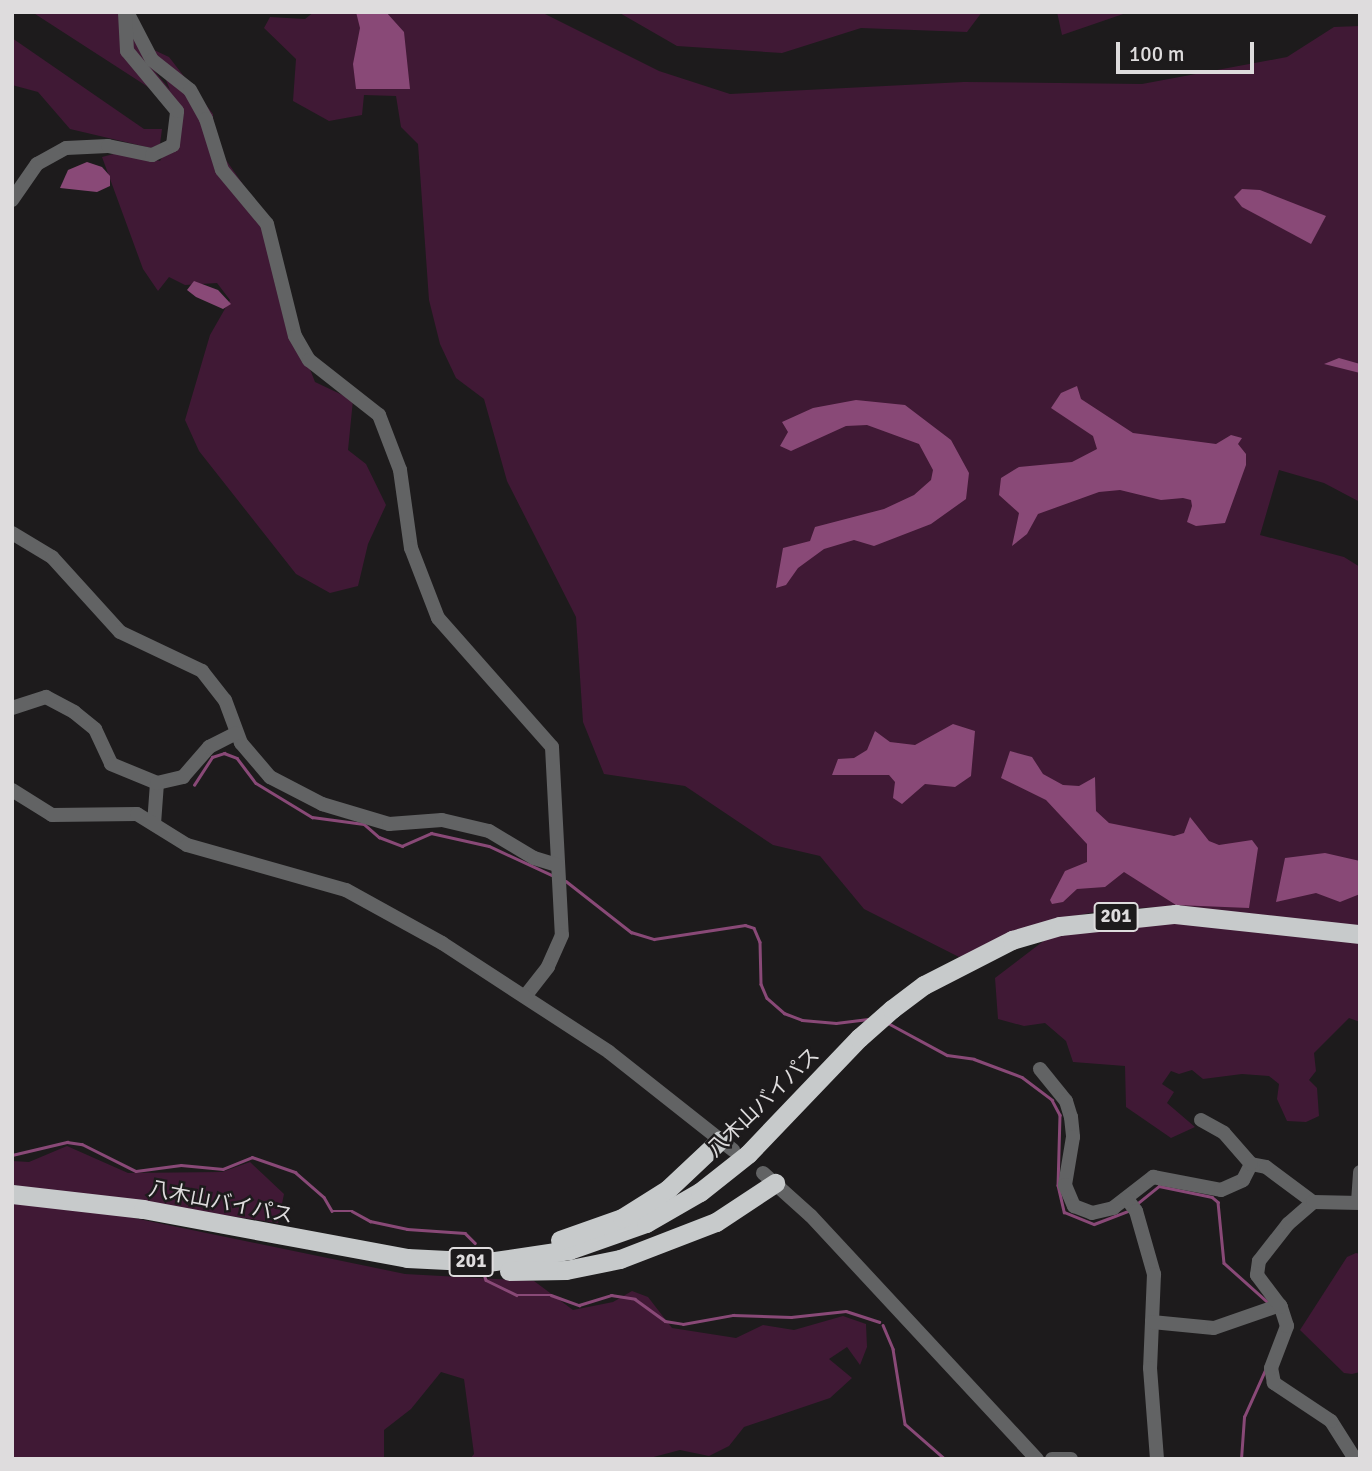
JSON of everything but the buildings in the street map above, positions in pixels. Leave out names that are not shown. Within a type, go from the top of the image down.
[{"type":"highway","name":"八木山バイパス","points":[[12,1194],[143,1209],[407,1258],[460,1262],[569,1250],[646,1223],[700,1192],[748,1154],[859,1038],[892,1009],[977,955],[1060,926],[1175,914],[1360,934]]},
{"type":"highway","points":[[407,1258],[520,1250],[622,1218],[668,1189],[726,1145]]},
{"type":"highway","points":[[460,1262],[475,1270],[513,1271],[566,1270],[620,1259],[716,1222],[769,1179]]},
{"type":"street","points":[[12,200],[37,164],[66,148],[108,146],[152,155],[173,145],[177,111],[127,51],[126,12]]},
{"type":"street","points":[[126,12],[152,60],[190,90],[206,119],[222,170],[267,224],[295,337],[309,360],[379,415],[400,470],[411,548],[438,618],[552,747],[562,935],[559,948],[525,996]]},
{"type":"street","points":[[12,533],[52,557],[120,632],[202,671],[225,700],[236,733],[270,777],[322,804],[396,825],[442,820],[489,831],[534,858],[557,865]]},
{"type":"street","points":[[12,708],[46,697],[55,701],[95,729],[111,764],[157,783],[183,777],[209,747],[236,733]]},
{"type":"street","points":[[154,824],[157,783]]},
{"type":"street","points":[[12,790],[52,815],[86,817],[121,811],[154,824],[197,848],[346,890],[442,943],[609,1052],[726,1145]]},
{"type":"street","points":[[1040,1069],[1066,1101],[1071,1117],[1073,1137],[1065,1185],[1074,1206],[1093,1213],[1130,1203],[1153,1177],[1221,1190],[1243,1180],[1251,1164]]},
{"type":"street","points":[[1200,1120],[1224,1133],[1251,1164],[1266,1167],[1313,1202],[1359,1202],[1360,1172]]},
{"type":"street","points":[[769,1179],[811,1216],[1037,1459]]},
{"type":"street","points":[[1313,1202],[1288,1224],[1259,1261],[1257,1275],[1287,1326],[1271,1368],[1273,1383],[1331,1422],[1355,1459]]},
{"type":"street","points":[[1130,1203],[1154,1274],[1152,1322],[1157,1459]]},
{"type":"street","points":[[1152,1322],[1214,1328],[1275,1307]]},
{"type":"street","points":[[1052,1459],[1071,1459]]},
{"type":"shaded area","points":[[32,12],[122,12],[143,57],[170,90],[154,50],[169,57],[213,114],[214,143],[273,227],[293,325],[315,382],[353,400],[348,450],[366,464],[386,505],[368,544],[358,586],[330,593],[296,574],[199,451],[185,420],[210,335],[230,300],[217,283],[185,285],[169,277],[158,291],[143,269],[102,157],[125,151],[160,161],[169,144],[173,116],[162,96]]},
{"type":"shaded area","points":[[314,12],[541,12],[659,71],[730,94],[964,82],[1142,84],[1287,57],[1334,27],[1360,26],[1360,502],[1324,483],[1279,470],[1260,535],[1344,557],[1360,567],[1360,928],[1163,907],[1110,909],[1054,920],[959,957],[864,909],[820,856],[773,845],[685,786],[604,774],[583,722],[576,617],[507,481],[484,399],[456,378],[440,344],[429,300],[418,144],[401,127],[396,96],[364,95],[362,115],[329,121],[293,101],[296,59],[264,28],[270,17],[305,19]]},
{"type":"shaded area","points":[[356,12],[386,12],[404,32],[410,89],[356,89],[353,64],[360,28]]},
{"type":"shaded area","points":[[618,12],[982,12],[967,32],[861,28],[782,53],[677,46]]},
{"type":"shaded area","points":[[1057,12],[1129,12],[1062,35]]},
{"type":"shaded area","points":[[12,38],[144,129],[162,129],[160,144],[151,148],[70,129],[38,92],[12,85]]},
{"type":"shaded area","points":[[87,162],[102,167],[110,176],[110,186],[97,192],[60,188],[68,170]]},
{"type":"shaded area","points":[[1242,189],[1260,190],[1326,216],[1311,244],[1242,207],[1234,197]]},
{"type":"shaded area","points":[[194,281],[218,290],[231,304],[223,309],[196,297],[187,290]]},
{"type":"shaded area","points":[[1339,358],[1360,364],[1360,373],[1324,364]]},
{"type":"shaded area","points":[[1077,386],[1081,399],[1133,433],[1216,444],[1231,435],[1242,438],[1238,444],[1246,454],[1246,465],[1225,523],[1196,526],[1187,522],[1191,500],[1183,498],[1161,500],[1120,490],[1099,492],[1038,514],[1027,534],[1012,546],[1019,513],[999,495],[1001,478],[1019,467],[1072,462],[1097,449],[1093,436],[1051,408],[1061,393]]},
{"type":"shaded area","points":[[856,400],[905,405],[951,440],[969,473],[966,499],[931,524],[874,546],[854,540],[824,549],[798,568],[786,585],[776,588],[783,548],[810,541],[815,527],[884,509],[914,495],[931,480],[933,470],[919,444],[867,425],[846,426],[791,451],[780,446],[788,432],[782,422],[813,408]]},
{"type":"shaded area","points":[[953,724],[975,731],[971,776],[955,787],[925,784],[902,804],[893,798],[895,782],[889,775],[832,775],[838,759],[854,758],[867,750],[875,731],[890,742],[915,745]]},
{"type":"shaded area","points":[[1010,751],[1032,757],[1043,774],[1063,785],[1079,786],[1095,777],[1096,811],[1109,823],[1174,836],[1184,833],[1190,817],[1209,841],[1219,845],[1252,840],[1258,848],[1249,908],[1176,905],[1124,872],[1105,887],[1077,889],[1063,902],[1052,904],[1050,900],[1065,871],[1087,862],[1087,844],[1046,800],[1001,778]]},
{"type":"shaded area","points":[[1325,853],[1360,861],[1360,894],[1340,902],[1316,893],[1276,902],[1285,858]]},
{"type":"shaded area","points":[[1176,921],[1360,941],[1360,1022],[1349,1018],[1314,1053],[1316,1071],[1309,1080],[1317,1088],[1319,1116],[1306,1122],[1287,1121],[1277,1099],[1279,1084],[1269,1076],[1242,1074],[1203,1079],[1192,1070],[1179,1074],[1171,1071],[1162,1084],[1174,1092],[1167,1103],[1195,1127],[1171,1138],[1126,1107],[1125,1066],[1073,1062],[1066,1041],[1045,1023],[1024,1026],[998,1019],[995,978],[1050,936]]},
{"type":"shaded area","points":[[67,1146],[128,1173],[222,1172],[250,1162],[284,1194],[278,1223],[12,1185],[12,1161],[29,1162]]},
{"type":"shaded area","points":[[12,1203],[100,1211],[405,1274],[534,1281],[573,1310],[613,1302],[632,1291],[648,1297],[672,1328],[736,1338],[763,1325],[794,1330],[843,1316],[866,1324],[867,1347],[860,1365],[847,1347],[829,1359],[852,1378],[830,1398],[744,1427],[729,1446],[709,1456],[680,1450],[646,1459],[470,1459],[474,1454],[464,1379],[441,1372],[411,1409],[384,1430],[384,1459],[12,1459]]},
{"type":"shaded area","points":[[1360,1254],[1360,1372],[1352,1374],[1344,1373],[1300,1330],[1347,1257]]},
{"type":"waterway","points":[[194,785],[212,757],[224,753],[237,758],[256,783],[312,817],[364,824],[379,837],[402,846],[431,833],[489,846],[554,876]]},
{"type":"waterway","points":[[566,881],[631,932],[654,939],[745,925],[754,928],[760,942],[761,984],[767,998],[784,1013],[802,1020],[836,1023],[868,1019]]},
{"type":"waterway","points":[[888,1023],[947,1055],[974,1059],[1022,1077],[1052,1100],[1060,1115],[1058,1185],[1064,1212],[1094,1224],[1130,1210]]},
{"type":"waterway","points":[[12,1155],[67,1142],[82,1144],[136,1171],[181,1165],[223,1169],[252,1157],[295,1172],[324,1197],[332,1211],[352,1211],[370,1221],[407,1229],[465,1233],[475,1243]]},
{"type":"waterway","points":[[1138,1203],[1159,1186],[1212,1197],[1218,1202],[1224,1263],[1270,1304]]},
{"type":"waterway","points":[[484,1274],[486,1280],[517,1295],[551,1295],[579,1305],[611,1295],[635,1299],[665,1321],[683,1324],[733,1315],[791,1317],[846,1311],[879,1322]]},
{"type":"waterway","points":[[883,1325],[893,1349],[905,1424],[945,1459]]},
{"type":"waterway","points":[[1241,1459],[1244,1417],[1266,1368]]}]
